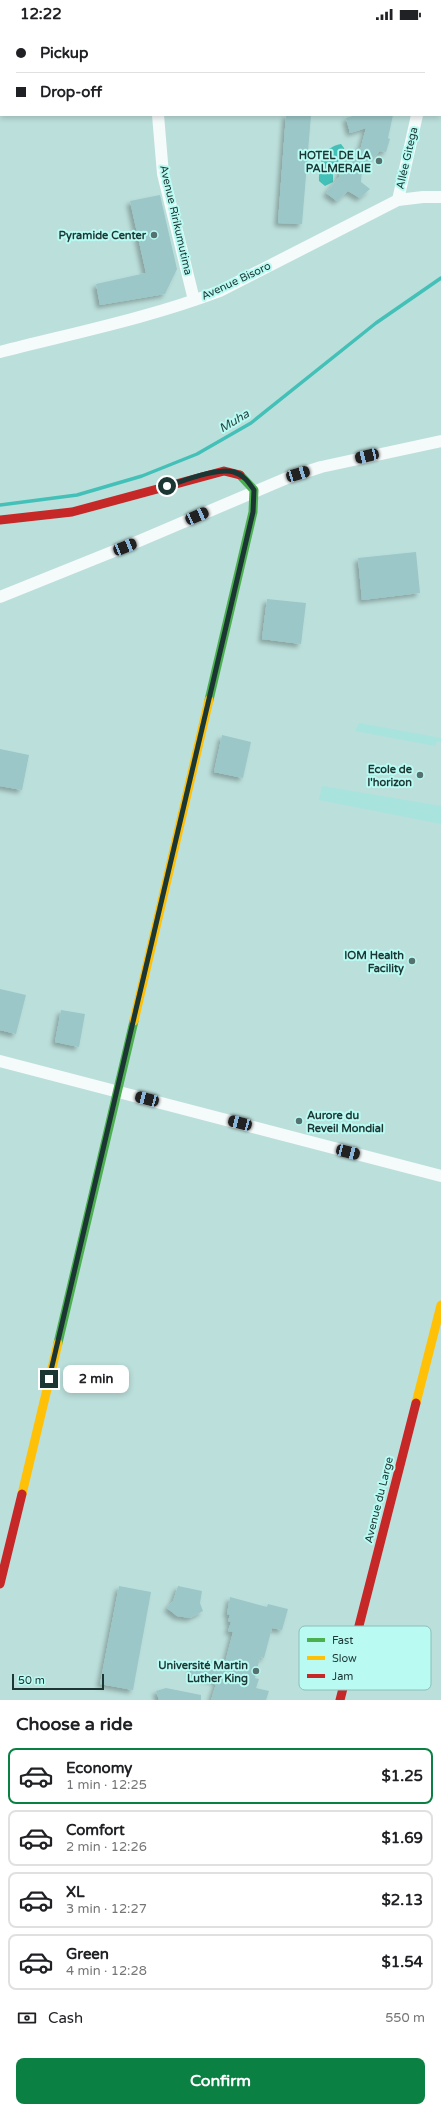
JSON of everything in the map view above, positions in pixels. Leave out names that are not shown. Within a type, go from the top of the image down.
[{"type":"street","name":"Avenue Ririkumutima","points":[[158,116],[163,174],[194,300]]},
{"type":"street","name":"Allée Gitega","points":[[398,200],[417,116]]},
{"type":"street","name":"Avenue Bisoro","points":[[0,352],[149,314],[220,291],[398,200],[423,197],[441,197]]},
{"type":"street","points":[[0,597],[139,541],[254,490],[320,467],[441,441]]},
{"type":"street","points":[[0,520],[79,510],[224,471],[234,472],[244,477],[254,490],[253,512],[116,1090],[77,1265],[0,1584]]},
{"type":"street","points":[[0,1061],[116,1090],[441,1176]]},
{"type":"street","name":"Avenue du Large","points":[[359,1626],[441,1305]]},
{"type":"street","name":"Avenue du Large","points":[[340,1700],[343,1690]]},
{"type":"shaded area","points":[[359,723],[441,738],[441,742],[437,741],[435,746],[355,731]]},
{"type":"shaded area","points":[[322,786],[441,806],[441,824],[319,800]]},
{"type":"water","points":[[341,144],[344,148],[345,154],[333,167],[333,182],[325,186],[319,181],[321,163],[326,153],[330,149]]},
{"type":"building","points":[[286,116],[311,116],[302,224],[278,223]]},
{"type":"building","points":[[353,116],[393,116],[388,138],[390,139],[386,152],[380,151],[362,169],[361,182],[370,189],[360,198],[348,191],[337,201],[326,193],[339,177],[342,164],[361,147],[366,128],[350,133],[346,118]]},
{"type":"building","name":"Pyramide Center","points":[[160,195],[177,269],[165,294],[100,305],[96,284],[146,273],[130,201]]},
{"type":"building","points":[[416,552],[420,593],[362,600],[358,558]]},
{"type":"building","points":[[267,599],[306,603],[301,644],[262,639]]},
{"type":"building","points":[[222,735],[251,742],[243,778],[214,772]]},
{"type":"building","points":[[0,749],[29,755],[22,790],[0,786]]},
{"type":"building","points":[[0,989],[26,995],[16,1034],[0,1030]]},
{"type":"building","points":[[61,1010],[85,1014],[79,1047],[55,1042]]},
{"type":"building","points":[[119,1586],[151,1592],[133,1690],[100,1684]]},
{"type":"building","points":[[178,1586],[202,1591],[200,1603],[203,1611],[190,1618],[177,1616],[167,1608],[173,1601]]},
{"type":"building","points":[[230,1597],[267,1607],[268,1604],[288,1609],[282,1630],[272,1628],[264,1658],[260,1657],[255,1678],[259,1679],[256,1688],[269,1691],[266,1700],[211,1700],[217,1681],[191,1674],[194,1664],[210,1669],[212,1660],[225,1663],[233,1632],[228,1631],[231,1622],[228,1621],[230,1615],[227,1614]]},
{"type":"building","points":[[166,1688],[201,1695],[201,1700],[159,1700],[156,1691]]},
{"type":"waterway","name":"Muha","points":[[0,505],[77,495],[142,476],[197,454],[251,423],[376,323],[441,278]]},
{"type":"traffic: fast","points":[[209,700],[253,512],[254,490],[240,475]]},
{"type":"traffic: fast","points":[[58,1343],[134,1021]]},
{"type":"traffic: slow","points":[[134,1021],[209,700]]},
{"type":"traffic: slow","points":[[416,1403],[441,1305]]},
{"type":"traffic: slow","points":[[22,1494],[58,1343]]},
{"type":"traffic: jam","points":[[0,520],[72,512],[224,471],[240,475]]},
{"type":"traffic: jam","points":[[359,1626],[416,1403]]},
{"type":"traffic: jam","points":[[0,1584],[22,1494]]},
{"type":"traffic: jam","points":[[340,1700],[343,1690]]},
{"type":"place","name":"HOTEL DE LA PALMERAIE","points":[[379,161]]},
{"type":"place","name":"Pyramide Center","points":[[154,235]]},
{"type":"place","name":"Ecole de l'horizon","points":[[420,775]]},
{"type":"place","name":"IOM Health Facility","points":[[412,961]]},
{"type":"place","name":"Aurore du Reveil Mondial","points":[[299,1121]]},
{"type":"place","name":"Université Martin Luther King","points":[[256,1671]]},
{"type":"route","points":[[49,1379],[77,1265],[116,1090],[140,994],[253,512],[255,498],[254,490],[244,477],[234,472],[224,471],[212,473],[167,486]]}]
